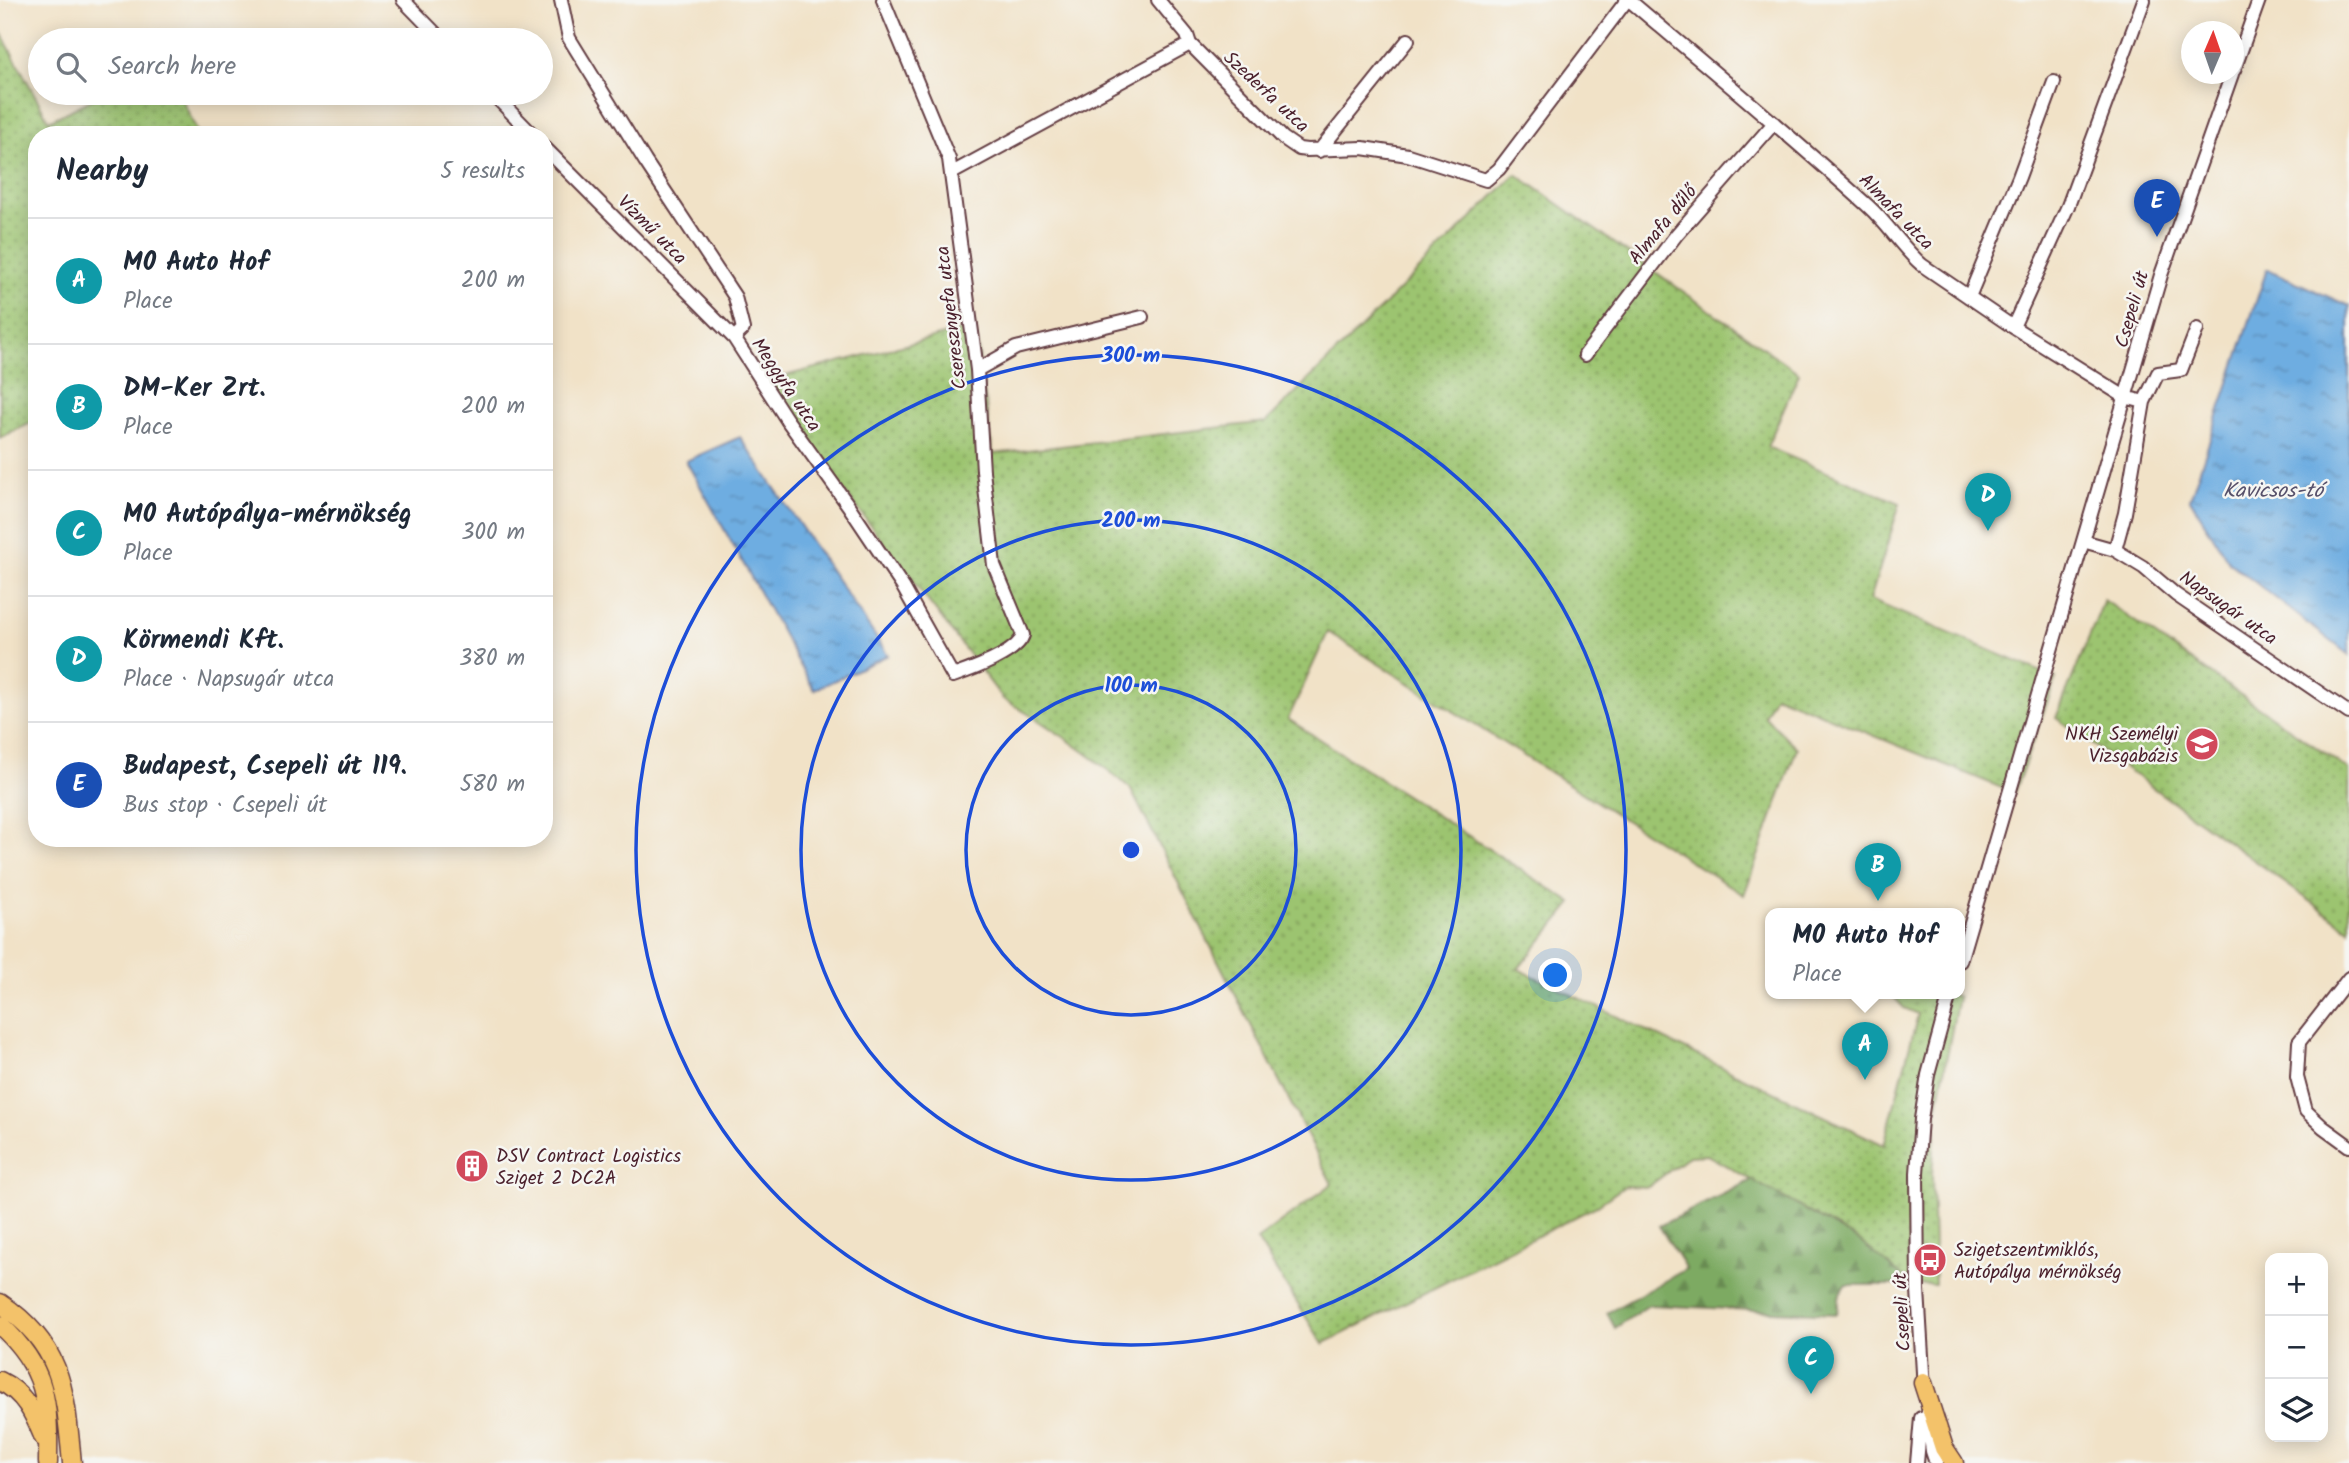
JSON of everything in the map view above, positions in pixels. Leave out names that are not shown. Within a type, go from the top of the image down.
[{"type":"highway","points":[[0,1303],[22,1318],[40,1338],[54,1362],[63,1387],[72,1463]]},
{"type":"highway","points":[[0,1325],[30,1358],[38,1376],[45,1396],[48,1455]]},
{"type":"highway","points":[[0,1381],[18,1393],[32,1408],[48,1455]]},
{"type":"highway","points":[[1923,1383],[1941,1440],[1954,1463]]},
{"type":"street","points":[[403,0],[430,28]]},
{"type":"street","name":"Meggyfa utca","points":[[561,0],[569,38],[645,161],[735,297],[743,329],[734,338],[787,420],[903,587],[953,676],[1010,650],[1022,640]]},
{"type":"street","name":"Cseresznyefa utca","points":[[883,0],[950,159],[977,370],[994,565],[1021,629],[1022,640]]},
{"type":"street","name":"Szederfa utca","points":[[1158,0],[1187,35],[1190,44],[1283,138],[1299,149],[1319,151],[1363,148],[1384,151],[1408,155],[1486,180],[1499,169],[1628,0]]},
{"type":"street","name":"Almafa utca","points":[[1628,0],[1886,222],[1911,256],[2013,327],[2125,397],[2144,402]]},
{"type":"street","points":[[2013,327],[2068,206],[2144,0]]},
{"type":"street","name":"Csepeli út","points":[[2244,42],[2259,0]]},
{"type":"street","points":[[1319,151],[1408,40]]},
{"type":"street","points":[[952,173],[1190,44]]},
{"type":"street","points":[[1969,297],[2019,177],[2054,82]]},
{"type":"street","name":"Csepeli út","points":[[1965,941],[2174,236],[2229,84]]},
{"type":"street","points":[[504,105],[524,126]]},
{"type":"street","name":"Almafa dűlő","points":[[1585,355],[1676,234],[1774,123]]},
{"type":"street","name":"Vízmű utca","points":[[553,156],[734,338]]},
{"type":"street","points":[[977,370],[1016,348],[1142,317]]},
{"type":"street","points":[[2115,550],[2125,513],[2144,402],[2158,373],[2181,370],[2197,328]]},
{"type":"street","name":"Napsugár utca","points":[[2083,541],[2115,550],[2143,567],[2176,595],[2349,713]]},
{"type":"street","points":[[2349,978],[2300,1042],[2297,1077],[2306,1111],[2349,1146]]},
{"type":"street","name":"Csepeli út","points":[[1936,1463],[1923,1383],[1917,1173],[1928,1074],[1949,999]]},
{"type":"street","name":"Csepeli út","points":[[1917,1463],[1923,1383]]},
{"type":"green space","points":[[0,31],[28,82],[28,105],[40,105],[49,121],[81,105],[185,105],[195,126],[28,126],[28,424],[0,438]]},
{"type":"green space","points":[[1516,174],[1799,373],[1767,447],[1900,503],[1870,600],[2056,678],[2014,793],[1775,695],[1764,716],[1797,748],[1744,895],[1328,632],[1288,719],[1572,903],[1518,969],[1884,1145],[1918,1014],[1904,1008],[1896,999],[1958,999],[1937,1110],[1932,1174],[1935,1285],[1913,1285],[1858,1240],[1707,1155],[1689,1156],[1648,1187],[1625,1186],[1595,1207],[1323,1344],[1257,1240],[1332,1184],[1130,788],[1069,740],[1003,699],[761,382],[975,327],[993,454],[1266,422]]},
{"type":"green space","name":"NKH Személyi Vizsgabázis","points":[[2104,600],[2349,770],[2349,929],[2056,718]]},
{"type":"green space","points":[[1752,1180],[1858,1240],[1913,1285],[1845,1285],[1840,1293],[1835,1314],[1649,1305],[1615,1328],[1607,1313],[1686,1269],[1659,1226]]},
{"type":"water","name":"Kavicsos-tó","points":[[2267,269],[2349,306],[2349,655],[2229,562],[2190,499]]},
{"type":"water","points":[[740,437],[888,655],[814,690],[686,461]]},
{"type":"place","name":"Budapest, Csepeli út 119.","points":[[2157,237]]},
{"type":"place","name":"Körmendi Kft.","points":[[1988,531]]},
{"type":"place","name":"NKH Személyi Vizsgabázis","points":[[2202,744]]},
{"type":"place","name":"DM-Ker Zrt.","points":[[1878,901]]},
{"type":"place","name":"M0 Auto Hof","points":[[1865,1080]]},
{"type":"place","name":"DSV Contract Logistics Sziget 2 DC2A","points":[[472,1166]]},
{"type":"place","name":"Szigetszentmiklós, Autópálya mérnökség","points":[[1930,1260]]},
{"type":"place","name":"M0 Autópálya-mérnökség","points":[[1811,1394]]}]
